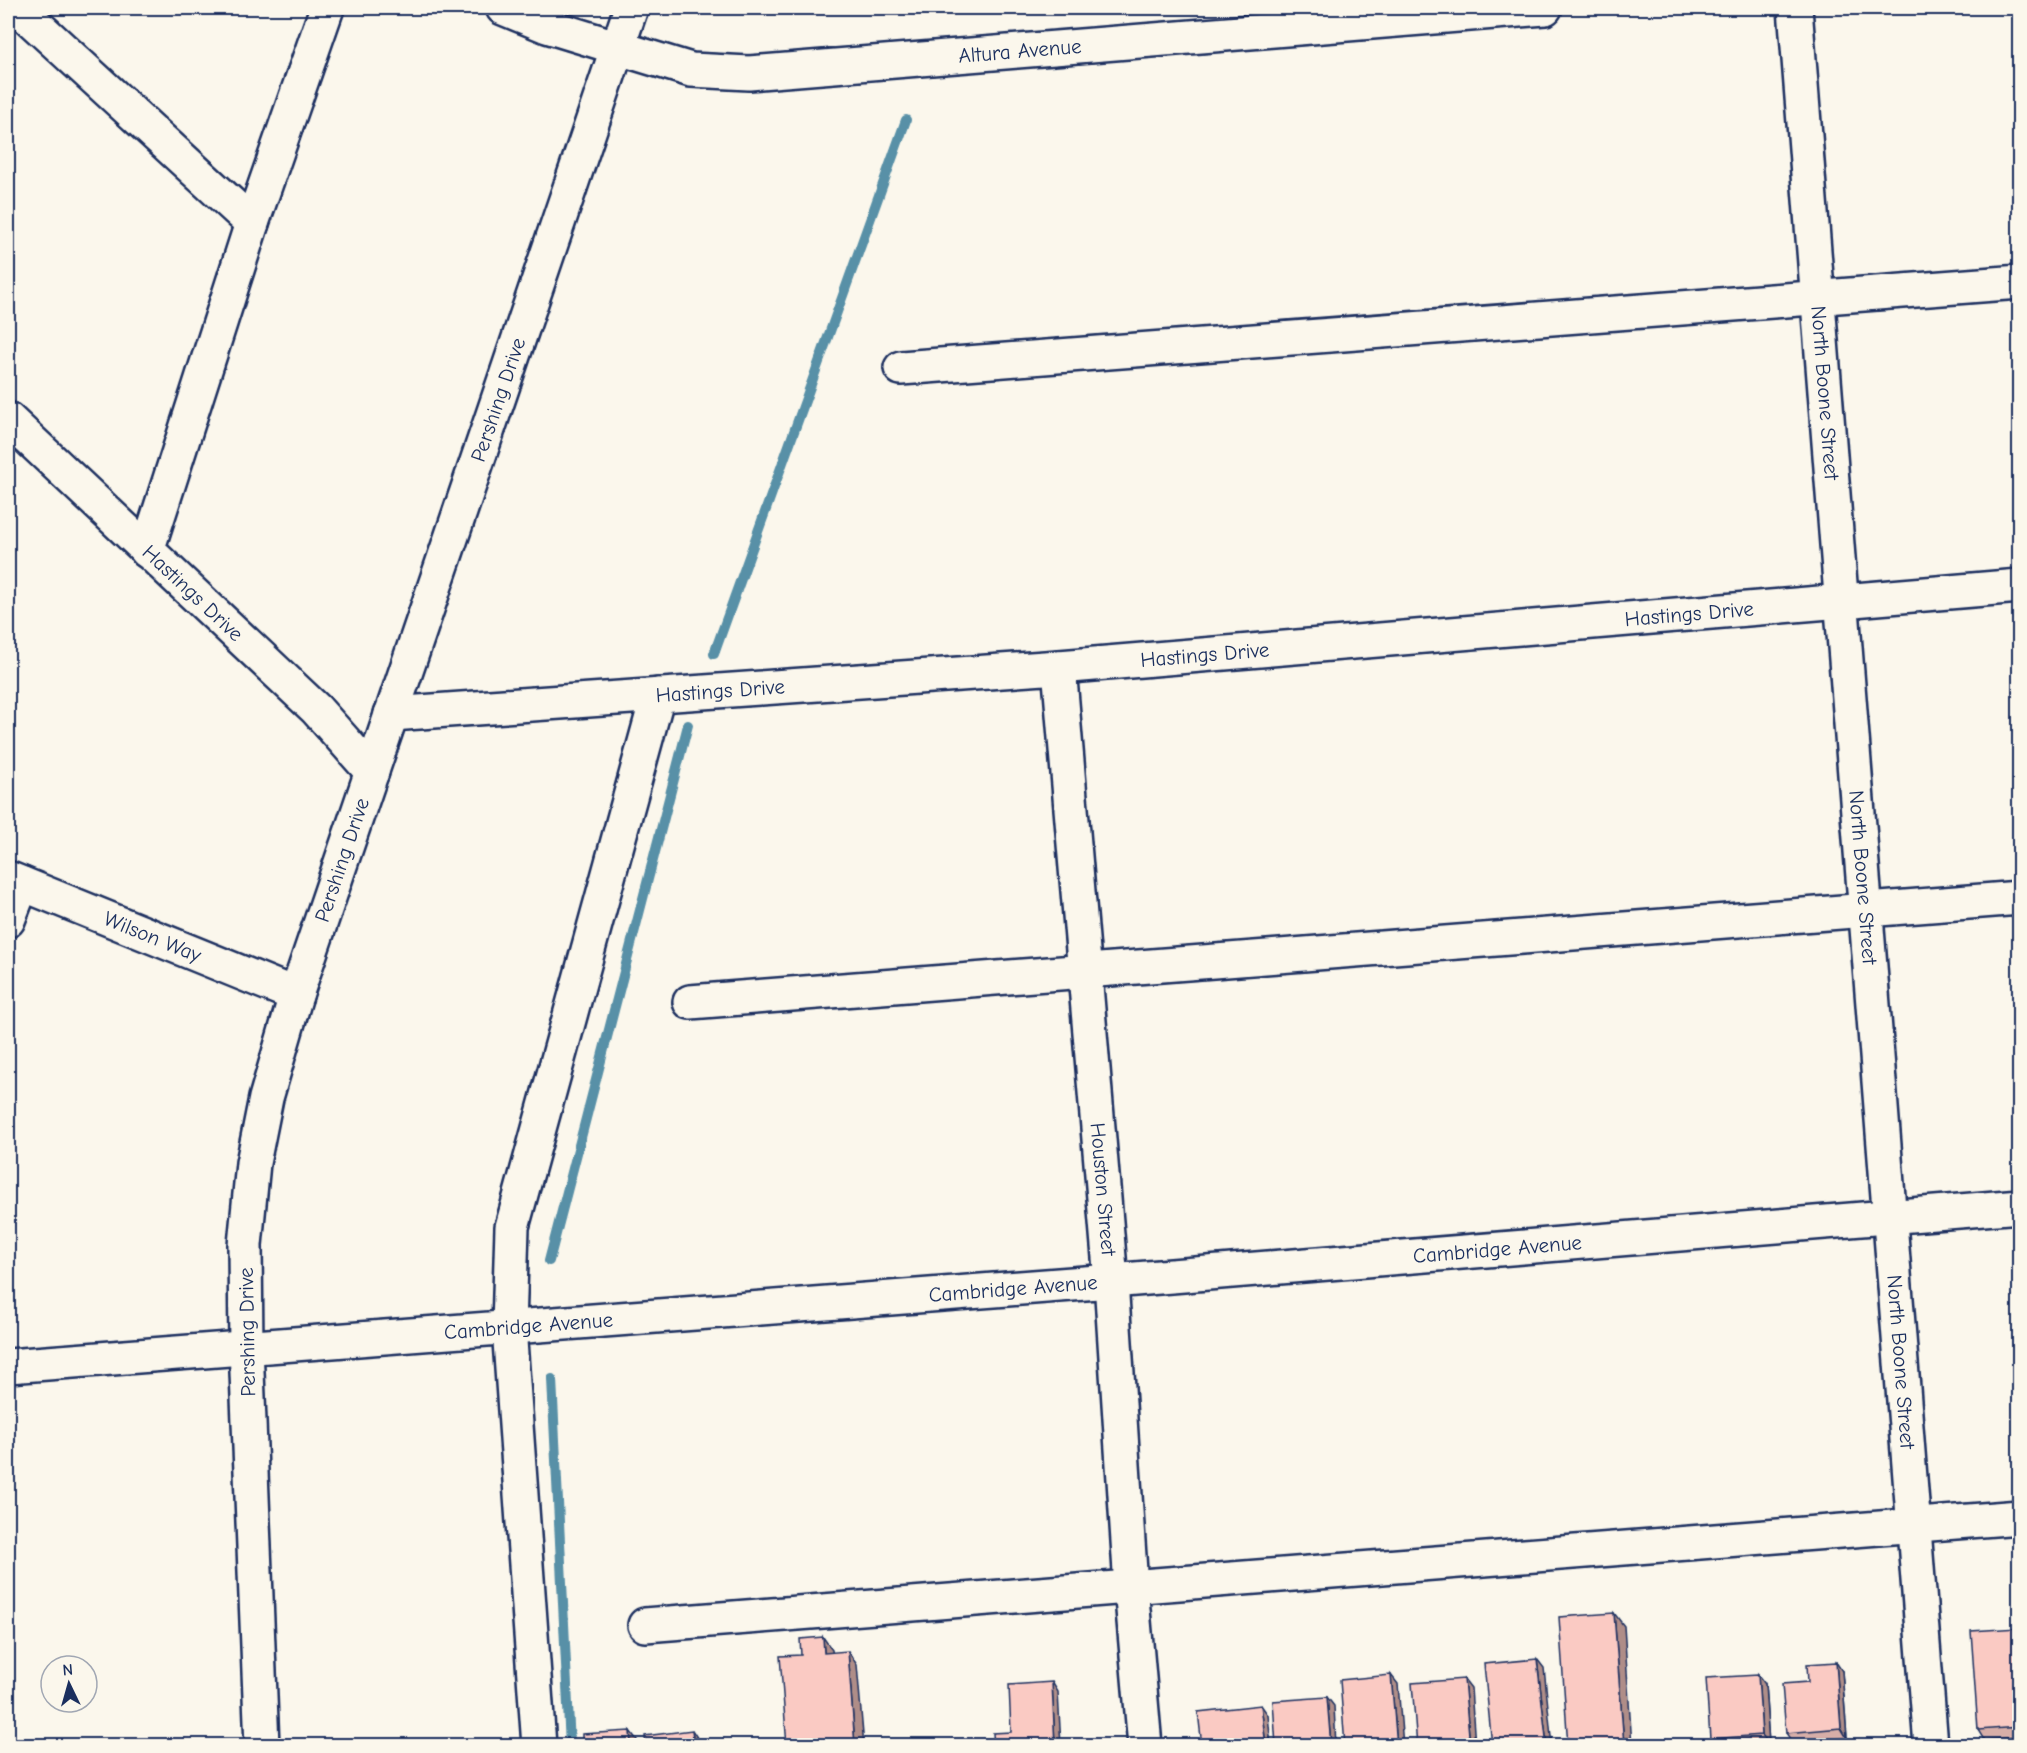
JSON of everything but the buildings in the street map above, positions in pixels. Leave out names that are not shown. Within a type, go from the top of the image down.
[{"type":"street","points":[[18,8],[252,223]]},
{"type":"street","points":[[147,551],[252,223],[327,8]]},
{"type":"street","name":"Altura Avenue","points":[[503,8],[547,26],[691,70],[749,73],[1545,8]]},
{"type":"street","name":"Pershing Drive","points":[[262,1746],[246,1347],[246,1245],[253,1163],[269,1088],[296,995],[631,8]]},
{"type":"street","name":"North Boone Street","points":[[1795,8],[1890,1216],[1911,1526],[1931,1746]]},
{"type":"street","points":[[901,368],[2019,282]]},
{"type":"street","name":"Hastings Drive","points":[[8,419],[316,710],[372,772]]},
{"type":"street","name":"Hastings Drive","points":[[391,714],[1059,667],[2019,586]]},
{"type":"street","name":"Houston Street","points":[[1059,667],[1111,1281],[1131,1587],[1145,1746]]},
{"type":"street","points":[[539,1746],[508,1328],[512,1227],[658,695]]},
{"type":"street","points":[[8,920],[15,881]]},
{"type":"street","name":"Wilson Way","points":[[15,881],[296,995]]},
{"type":"street","points":[[690,1002],[2019,898]]},
{"type":"street","name":"Cambridge Avenue","points":[[8,1366],[1111,1281],[2019,1206]]},
{"type":"street","points":[[645,1625],[2019,1516]]},
{"type":"waterway","points":[[714,654],[906,120]]},
{"type":"waterway","points":[[549,1261],[688,725]]},
{"type":"waterway","points":[[552,1379],[570,1746]]}]
